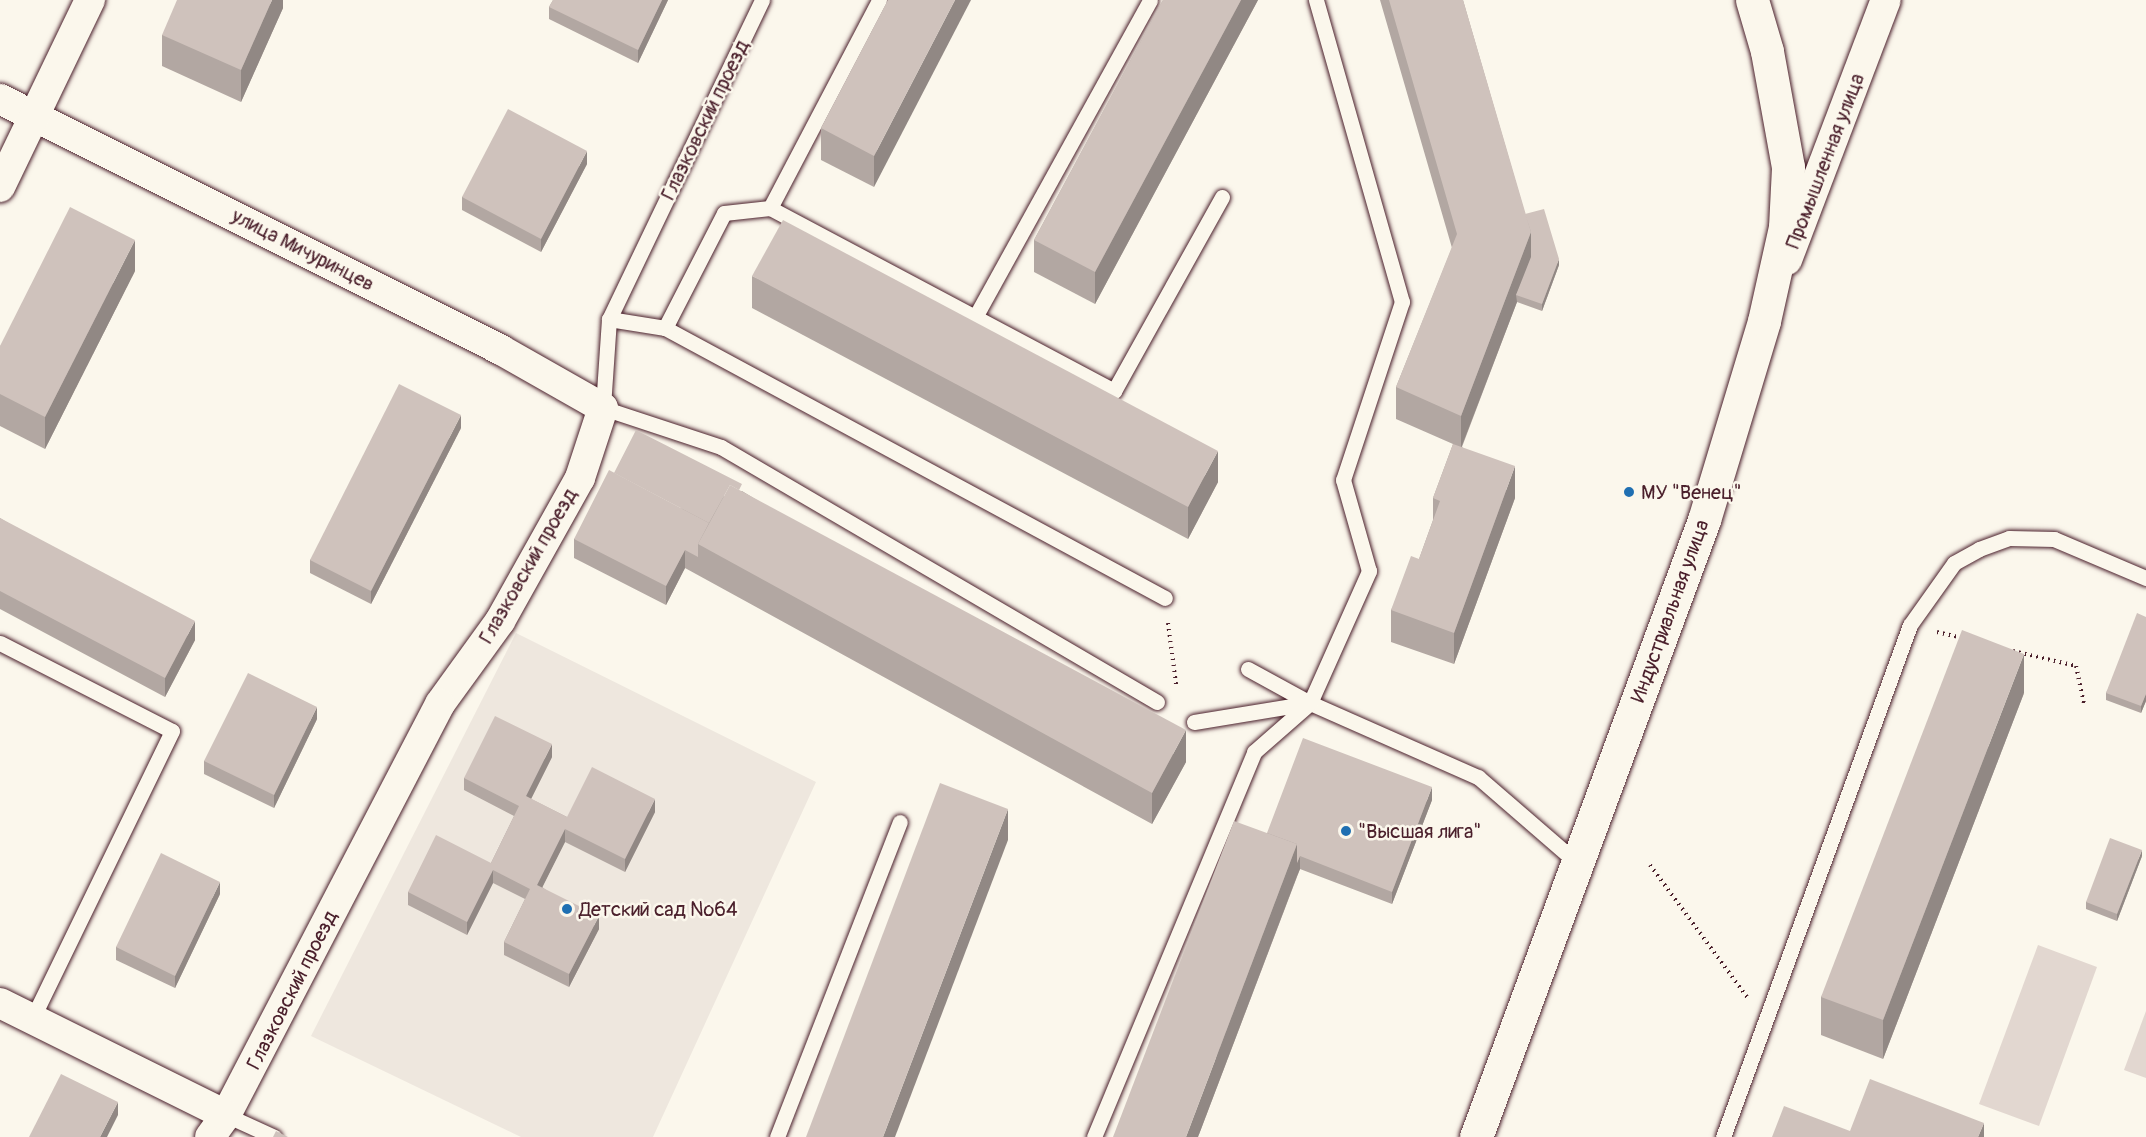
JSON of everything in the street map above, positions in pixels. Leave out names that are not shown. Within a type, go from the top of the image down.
[{"type":"highway","name":"Индустриальная улица","points":[[1481,1136],[1576,862],[1704,520],[1764,321],[1785,227],[1788,167],[1771,72],[1752,0]]},
{"type":"street","points":[[0,187],[90,0]]},
{"type":"street","name":"Промышленная улица","points":[[1764,321],[1886,0]]},
{"type":"street","name":"улица Мичуринцев","points":[[0,99],[501,350],[603,408]]},
{"type":"street","name":"Глазковский проезд","points":[[218,1126],[440,704],[500,621],[580,478],[603,408]]},
{"type":"street","points":[[0,1004],[33,1017],[218,1126]]},
{"type":"lane","name":"Глазковский проезд","points":[[603,408],[609,319],[762,0]]},
{"type":"lane","points":[[770,208],[879,0]]},
{"type":"lane","points":[[974,319],[1150,0]]},
{"type":"lane","points":[[1094,1137],[1254,752],[1310,703],[1369,571],[1342,480],[1402,302],[1316,0]]},
{"type":"lane","points":[[665,327],[723,213],[770,208],[974,319],[1114,391],[1222,197]]},
{"type":"lane","points":[[609,319],[665,327],[1165,598]]},
{"type":"lane","points":[[603,408],[721,447],[1157,702]]},
{"type":"lane","points":[[1723,1137],[1910,625],[1954,563],[2010,538],[2054,539],[2146,578]]},
{"type":"lane","points":[[0,643],[172,731],[33,1017]]},
{"type":"lane","points":[[1248,669],[1310,703],[1478,777],[1576,862]]},
{"type":"lane","points":[[1194,722],[1310,703]]},
{"type":"lane","points":[[777,1137],[900,822]]},
{"type":"lane","points":[[218,1126],[274,1137]]},
{"type":"path","points":[[1165,598],[1177,692]]},
{"type":"path","points":[[1910,625],[1965,639]]},
{"type":"path","points":[[2010,650],[2076,666],[2084,704]]},
{"type":"path","points":[[1650,865],[1765,1021]]},
{"type":"shaded area","name":"Детский сад №64","points":[[516,633],[816,782],[653,1137],[521,1137],[311,1036]]},
{"type":"shaded area","points":[[2038,945],[2097,967],[2039,1126],[1979,1104]]},
{"type":"shaded area","points":[[2146,1011],[2146,1078],[2124,1070]]},
{"type":"building","points":[[177,0],[272,0],[241,70],[162,35]]},
{"type":"building","points":[[553,0],[662,0],[638,50],[549,7]]},
{"type":"building","points":[[888,0],[955,0],[874,156],[821,128]]},
{"type":"building","points":[[1163,0],[1241,0],[1095,272],[1034,240]]},
{"type":"building","points":[[1389,0],[1463,0],[1531,232],[1461,416],[1396,387],[1457,234]]},
{"type":"building","points":[[508,109],[587,151],[541,239],[462,197]]},
{"type":"building","points":[[70,207],[135,240],[45,417],[0,394],[0,346]]},
{"type":"building","points":[[1544,209],[1559,259],[1542,304],[1516,295],[1531,257],[1531,232],[1525,214]]},
{"type":"building","points":[[783,220],[1218,451],[1188,507],[752,276]]},
{"type":"building","points":[[399,384],[461,415],[371,591],[310,560]]},
{"type":"building","points":[[636,430],[742,484],[739,490],[730,485],[709,523],[614,473]]},
{"type":"building","points":[[1453,444],[1515,466],[1454,633],[1391,610],[1411,556],[1419,559],[1440,501],[1433,498]]},
{"type":"building","points":[[609,470],[709,523],[698,544],[698,557],[685,550],[666,586],[574,539]]},
{"type":"building","points":[[730,485],[1186,730],[1152,793],[698,544]]},
{"type":"building","points":[[0,518],[195,621],[165,678],[0,591]]},
{"type":"building","points":[[2137,613],[2146,617],[2146,694],[2141,706],[2106,693]]},
{"type":"building","points":[[1962,630],[2024,654],[1883,1020],[1821,997]]},
{"type":"building","points":[[248,673],[317,707],[274,795],[204,761]]},
{"type":"building","points":[[495,716],[552,744],[526,796],[567,817],[592,767],[655,799],[625,859],[565,829],[537,885],[599,916],[569,974],[504,942],[530,889],[493,870],[467,922],[408,892],[436,835],[491,863],[519,806],[464,778]]},
{"type":"building","name":"\"Высшая лига\"","points":[[1303,738],[1432,787],[1392,892],[1300,856],[1297,863],[1297,844],[1267,833]]},
{"type":"building","points":[[940,783],[1008,809],[883,1137],[806,1137]]},
{"type":"building","points":[[1234,821],[1297,844],[1186,1137],[1113,1137]]},
{"type":"building","points":[[2110,838],[2142,850],[2117,914],[2086,902]]},
{"type":"building","points":[[161,853],[220,882],[175,976],[116,947]]},
{"type":"building","points":[[61,1074],[118,1102],[100,1137],[29,1137]]},
{"type":"building","points":[[1870,1079],[1984,1123],[1978,1137],[1772,1137],[1784,1106],[1850,1131]]},
{"type":"building","points":[[276,1131],[288,1137],[273,1137]]},
{"type":"place","name":"МУ \"Венец\"","points":[[1629,492]]},
{"type":"place","name":"\"Высшая лига\"","points":[[1346,831]]},
{"type":"place","name":"Детский сад №64","points":[[567,909]]}]
